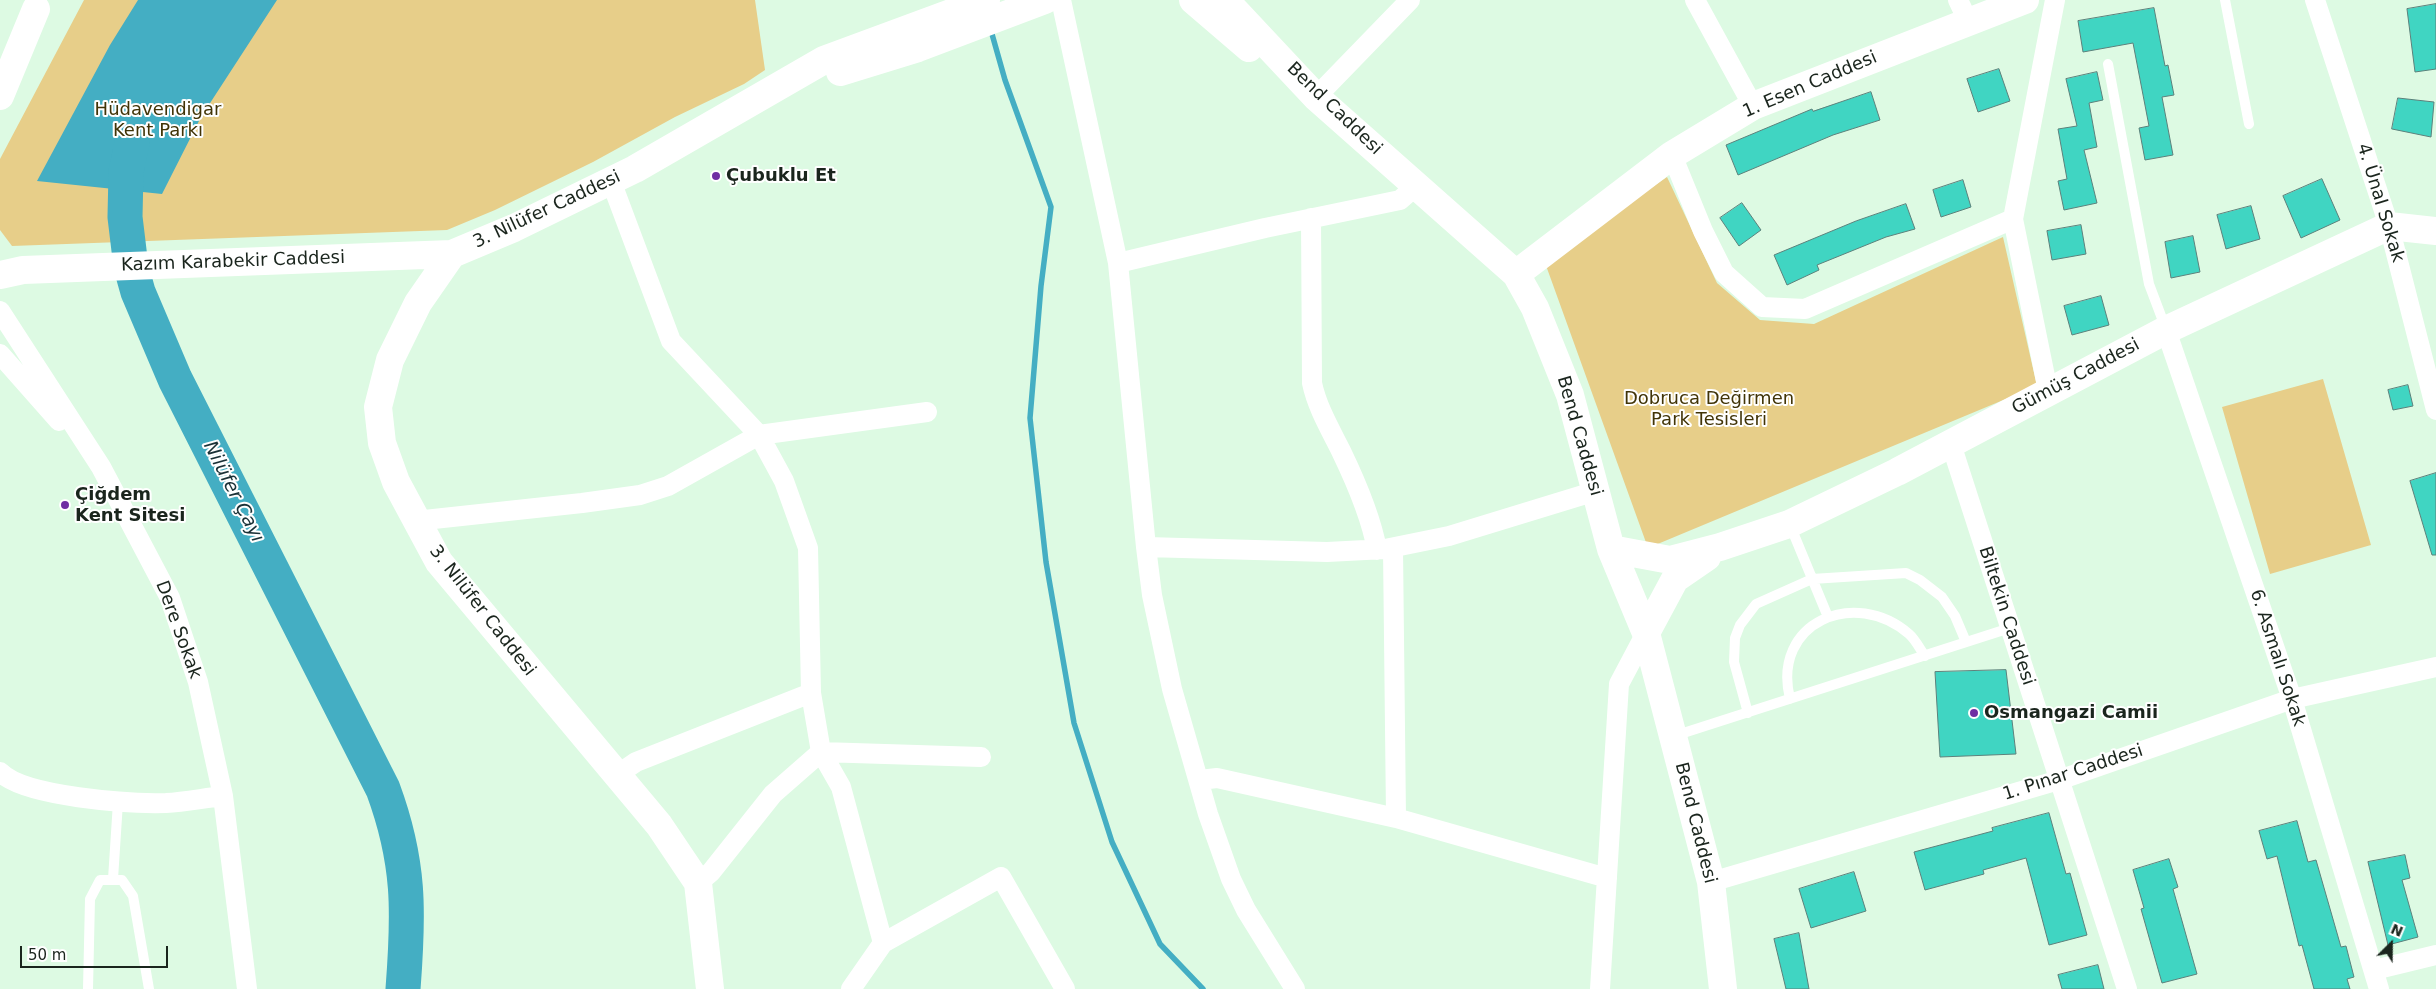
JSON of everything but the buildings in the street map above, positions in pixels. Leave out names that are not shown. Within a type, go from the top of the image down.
[{"type":"main road","points":[[912,38],[986,0]]},
{"type":"main road","points":[[1193,0],[1274,69],[1316,97]]},
{"type":"main road","name":"Bend Caddesi","points":[[1225,0],[1316,97],[1516,274],[1535,308],[1570,394],[1611,550],[1646,632],[1711,882],[1723,989]]},
{"type":"main road","name":"1. Esen Caddesi","points":[[1516,274],[1672,155],[1753,106],[1963,11],[2025,0]]},
{"type":"main road","points":[[0,69],[38,4]]},
{"type":"main road","points":[[0,96],[38,4]]},
{"type":"main road","points":[[912,38],[1034,4]]},
{"type":"main road","name":"3. Nilüfer Caddesi","points":[[710,989],[698,883],[659,825],[439,562],[415,521],[396,482],[382,444],[378,407],[390,360],[418,303],[452,254],[514,228],[611,181],[763,96],[912,38]]},
{"type":"main road","points":[[2390,226],[2436,231]]},
{"type":"main road","name":"Gümüş Caddesi","points":[[1720,547],[1789,524],[1898,472],[2166,330],[2390,226]]},
{"type":"main road","name":"Kazım Karabekir Caddesi","points":[[9,271],[452,254]]},
{"type":"main road","points":[[1611,550],[1670,560],[1720,547]]},
{"type":"main road","points":[[1646,632],[1675,580],[1720,547]]},
{"type":"street","points":[[1060,0],[1118,264],[1152,595],[1172,689],[1219,846],[1246,910],[1294,989]]},
{"type":"street","points":[[1316,97],[1410,0]]},
{"type":"street","points":[[1695,0],[1753,106]]},
{"type":"street","points":[[2048,391],[2012,219],[2055,0]]},
{"type":"street","name":"4. Ünal Sokak","points":[[2314,0],[2390,226],[2436,410]]},
{"type":"street","points":[[1672,155],[1703,231],[1724,273],[1762,306],[1805,308],[2012,219]]},
{"type":"street","points":[[611,181],[671,341],[759,436],[784,481],[808,548],[811,693],[821,752],[841,787],[883,943]]},
{"type":"street","points":[[1118,264],[1311,218],[1400,200],[1416,186]]},
{"type":"street","points":[[1311,218],[1312,383],[1316,400],[1344,457],[1373,530],[1385,549],[1396,818]]},
{"type":"street","name":"Dere Sokak","points":[[0,311],[102,467],[170,598],[198,682],[223,796],[247,989]]},
{"type":"street","name":"6. Asmalı Sokak","points":[[2166,330],[2292,699],[2376,980]]},
{"type":"street","points":[[0,354],[102,467]]},
{"type":"street","points":[[415,521],[640,495],[668,486],[759,436],[927,412]]},
{"type":"street","name":"Biltekin Caddesi","points":[[1950,444],[2127,989]]},
{"type":"street","points":[[1146,547],[1327,552],[1385,549],[1449,536],[1596,491]]},
{"type":"street","points":[[1600,989],[1619,684],[1646,632]]},
{"type":"street","name":"1. Pınar Caddesi","points":[[1711,882],[2059,780],[2292,699],[2436,667]]},
{"type":"street","points":[[616,775],[636,762],[811,693]]},
{"type":"street","points":[[698,883],[711,872],[773,794],[821,752],[981,757]]},
{"type":"street","points":[[1200,780],[1217,778],[1396,818],[1607,878]]},
{"type":"street","points":[[2,782],[32,789],[118,802],[166,803],[223,796]]},
{"type":"street","points":[[851,989],[883,943],[1001,877],[1065,989]]},
{"type":"street","points":[[2376,980],[2436,955]]},
{"type":"lane","points":[[2225,0],[2249,124]]},
{"type":"lane","points":[[2108,64],[2147,276],[2166,330]]},
{"type":"lane","points":[[1789,524],[1828,617]]},
{"type":"lane","points":[[1748,712],[1734,662],[1736,638],[1740,625],[1756,604],[1812,579],[1906,573],[1920,580],[1942,598],[1956,616],[1966,642]]},
{"type":"lane","points":[[1790,699],[1786,671],[1791,651],[1803,633],[1828,617],[1851,612],[1880,618],[1910,634],[1925,656]]},
{"type":"lane","points":[[1673,736],[2010,628]]},
{"type":"lane","points":[[113,879],[118,802]]},
{"type":"lane","points":[[88,989],[90,899],[100,880],[113,879],[122,880],[133,896],[149,989]]},
{"type":"green space","name":"Hüdavendigar Kent Parkı","points":[[84,0],[755,0],[765,70],[744,84],[675,117],[593,162],[495,210],[447,230],[12,246],[0,230],[0,159]]},
{"type":"green space","name":"Dobruca Değirmen Park Tesisleri","points":[[1667,177],[1717,283],[1760,320],[1814,324],[2003,237],[2037,386],[1648,548],[1544,260]]},
{"type":"green space","points":[[2323,379],[2371,545],[2270,574],[2222,407]]},
{"type":"water","points":[[138,0],[277,0],[201,117],[162,194],[37,181],[110,45]]},
{"type":"waterway","points":[[990,27],[1005,80],[1051,207],[1041,286],[1030,418],[1046,562],[1074,723],[1112,842],[1160,944],[1203,989]]},
{"type":"waterway","name":"Nilüfer Çayı","points":[[132,143],[126,172],[125,217],[131,267],[138,292],[175,379],[383,789],[392,815],[403,864],[405,888],[406,936],[403,989]]},
{"type":"place","name":"Çubuklu Et","points":[[716,176]]},
{"type":"place","name":"Çiğdem Kent Sitesi","points":[[65,505]]},
{"type":"place","name":"Osmangazi Camii","points":[[1974,713]]}]
